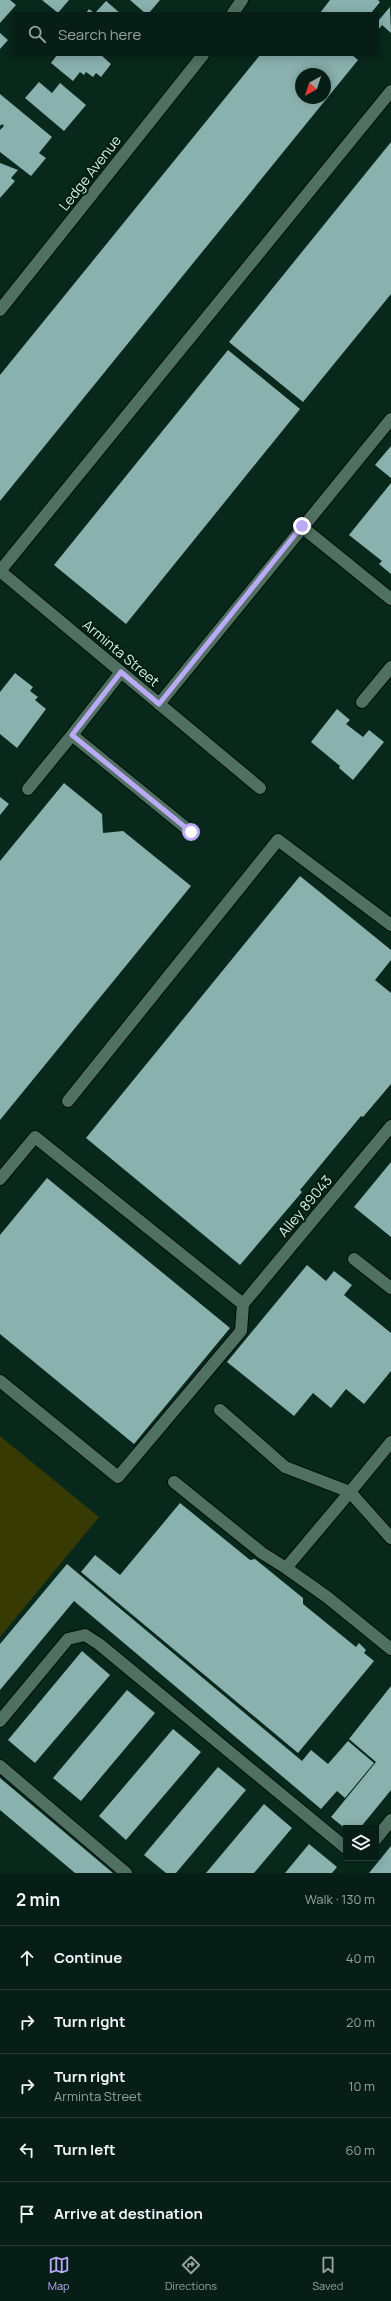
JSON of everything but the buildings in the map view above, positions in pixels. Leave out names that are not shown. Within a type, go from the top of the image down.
[{"type":"street","points":[[234,12],[242,0]]},
{"type":"street","name":"Ledge Avenue","points":[[0,310],[202,56]]},
{"type":"street","points":[[0,572],[391,91]]},
{"type":"street","points":[[159,704],[302,526],[391,419]]},
{"type":"street","points":[[302,526],[391,599]]},
{"type":"street","name":"Arminta Street","points":[[0,572],[260,788]]},
{"type":"street","points":[[362,702],[391,668]]},
{"type":"street","points":[[28,789],[121,672]]},
{"type":"street","points":[[72,735],[191,832]]},
{"type":"street","points":[[68,1102],[278,840],[391,924]]},
{"type":"street","name":"Alley 89043","points":[[242,1304],[391,1126]]},
{"type":"street","points":[[0,1179],[35,1137],[242,1304],[241,1331],[118,1477],[0,1381]]},
{"type":"street","points":[[354,1259],[391,1288]]},
{"type":"street","points":[[220,1410],[285,1467],[350,1492],[391,1538]]},
{"type":"street","points":[[286,1568],[391,1442]]},
{"type":"street","points":[[174,1482],[262,1553],[327,1596],[391,1649]]},
{"type":"street","points":[[0,1721],[68,1639],[85,1635],[99,1644],[343,1846]]},
{"type":"street","points":[[0,1766],[126,1873]]},
{"type":"street","points":[[379,1835],[391,1820]]},
{"type":"green space","points":[[0,1436],[99,1517],[0,1637]]},
{"type":"route","points":[[191,832],[72,735],[121,672],[159,704],[302,526]]}]
